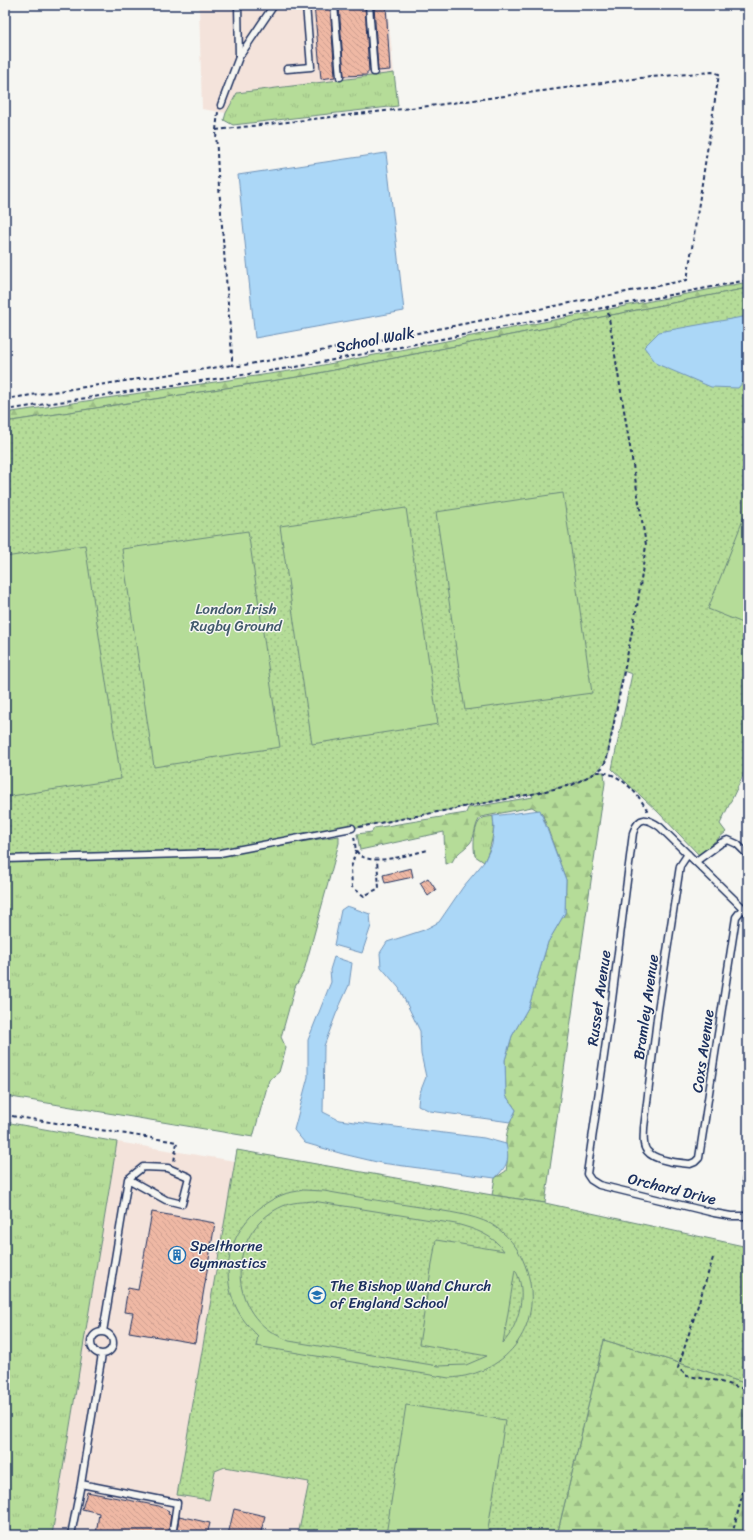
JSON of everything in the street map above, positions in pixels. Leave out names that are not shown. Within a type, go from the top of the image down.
[{"type":"lane","points":[[238,5],[239,57]]},
{"type":"lane","points":[[221,105],[239,57],[274,5]]},
{"type":"lane","points":[[287,69],[311,67],[306,5]]},
{"type":"lane","points":[[334,5],[340,77]]},
{"type":"lane","points":[[369,5],[374,72]]},
{"type":"lane","name":"Russet Avenue","points":[[591,1180],[587,1174],[612,1000],[633,833],[639,821],[651,821],[660,827]]},
{"type":"lane","points":[[660,827],[746,911]]},
{"type":"lane","points":[[5,860],[220,853],[352,828]]},
{"type":"lane","points":[[696,862],[721,843],[728,840],[737,844],[748,856]]},
{"type":"lane","name":"Bramley Avenue","points":[[659,1158],[647,1151],[644,1141],[644,1128],[658,1010],[680,866],[688,854]]},
{"type":"lane","name":"Coxs Avenue","points":[[659,1158],[690,1164],[699,1158],[736,917],[746,911]]},
{"type":"lane","points":[[748,1165],[746,1180],[748,1189]]},
{"type":"lane","points":[[103,1332],[128,1179],[143,1167],[168,1168],[189,1178],[182,1204],[166,1200],[128,1179]]},
{"type":"lane","name":"Orchard Drive","points":[[591,1180],[599,1184],[714,1213],[731,1216],[748,1216]]},
{"type":"lane","points":[[103,1332],[112,1338],[113,1345],[109,1351],[102,1354],[95,1352],[91,1342],[96,1333],[103,1332]]},
{"type":"lane","points":[[71,1535],[81,1484],[102,1354]]},
{"type":"lane","points":[[81,1484],[176,1503],[173,1529]]},
{"type":"path","points":[[5,399],[232,365],[239,366],[402,336],[687,280],[719,74],[712,72],[640,78],[429,106],[216,130]]},
{"type":"path","points":[[221,105],[217,112],[216,130],[232,365]]},
{"type":"path","name":"School Walk","points":[[5,410],[296,367],[748,280]]},
{"type":"path","points":[[377,860],[379,888],[364,896],[352,887],[351,868],[356,849],[352,828],[572,785],[597,772],[607,758],[638,601],[646,545],[607,306]]},
{"type":"path","points":[[597,772],[604,772],[613,775],[622,781],[642,801],[650,816],[660,827]]},
{"type":"path","points":[[356,849],[364,857],[377,860],[428,850]]},
{"type":"path","points":[[5,1115],[177,1142],[172,1170]]},
{"type":"path","points":[[713,1258],[678,1368],[687,1376],[714,1380],[748,1390]]},
{"type":"path","points":[[732,1535],[748,1473]]},
{"type":"shaded area","points":[[199,5],[387,5],[394,73],[237,93],[226,113],[202,109]]},
{"type":"shaded area","name":"The Bishop Wand Church of England School","points":[[117,1142],[235,1161],[237,1150],[555,1206],[508,1535],[52,1535]]},
{"type":"green space","points":[[394,73],[398,106],[233,125],[224,120],[226,113],[237,93]]},
{"type":"green space","points":[[748,282],[748,288],[304,376],[5,422],[5,413],[303,369]]},
{"type":"green space","name":"London Irish Rugby Ground","points":[[748,288],[748,765],[720,824],[726,832],[699,855],[658,812],[612,769],[632,674],[623,671],[607,758],[594,773],[574,783],[532,794],[220,853],[5,859],[5,422],[304,376]]},
{"type":"green space","points":[[563,493],[592,693],[465,710],[436,512]]},
{"type":"green space","points":[[748,507],[748,625],[708,609]]},
{"type":"green space","points":[[406,508],[438,724],[312,744],[280,526]]},
{"type":"green space","points":[[248,531],[280,747],[154,767],[122,549]]},
{"type":"green space","points":[[85,545],[121,779],[5,797],[5,557]]},
{"type":"green space","points":[[597,772],[604,772],[605,783],[545,1203],[492,1195],[495,1178],[506,1171],[506,1136],[510,1122],[516,1110],[506,1096],[505,1060],[512,1036],[529,1006],[548,942],[565,913],[566,880],[542,813],[532,807],[481,817],[477,823],[470,843],[452,862],[445,864],[444,832],[360,850],[357,834],[372,832],[374,828],[466,813],[468,808],[533,797],[532,794],[572,785]]},
{"type":"green space","points":[[493,816],[492,840],[484,862],[475,856],[474,841],[476,830],[477,825],[483,818]]},
{"type":"green space","points":[[339,836],[339,843],[304,971],[295,987],[281,1037],[286,1048],[279,1072],[269,1080],[253,1137],[5,1096],[5,861],[205,857]]},
{"type":"green space","points":[[5,1122],[117,1142],[52,1535],[5,1535]]},
{"type":"green space","name":"The Bishop Wand Church of England School","points":[[237,1150],[545,1203],[748,1247],[748,1384],[604,1340],[557,1535],[298,1535],[309,1482],[225,1467],[215,1471],[209,1500],[177,1495]]},
{"type":"green space","points":[[303,1190],[324,1191],[459,1214],[475,1218],[497,1228],[507,1236],[519,1253],[525,1265],[531,1286],[531,1306],[526,1325],[518,1342],[505,1356],[489,1367],[470,1375],[449,1378],[256,1346],[258,1336],[240,1315],[230,1290],[228,1273],[230,1257],[235,1241],[243,1226],[253,1214],[267,1203],[282,1195]],"holes":[[[313,1201],[456,1224],[483,1233],[500,1245],[504,1251],[436,1240],[419,1344],[487,1356],[466,1365],[438,1366],[289,1341],[270,1331],[256,1318],[246,1301],[241,1284],[240,1265],[245,1247],[253,1230],[266,1216],[286,1205],[298,1202]],[[515,1270],[521,1287],[520,1308],[509,1336],[503,1343]]]},
{"type":"green space","points":[[604,1340],[748,1384],[748,1535],[557,1535]]},
{"type":"green space","points":[[406,1405],[505,1420],[487,1535],[386,1535]]},
{"type":"water","points":[[386,153],[404,311],[255,338],[238,175]]},
{"type":"water","points":[[748,316],[748,376],[738,388],[711,387],[657,364],[644,347],[659,332]]},
{"type":"water","points":[[540,810],[566,880],[565,913],[548,942],[529,1006],[512,1036],[505,1060],[506,1096],[516,1110],[510,1122],[430,1111],[418,1105],[419,1095],[426,1077],[421,1054],[420,1031],[399,988],[381,967],[380,953],[387,942],[424,930],[439,922],[463,887],[484,862],[492,845],[494,827],[493,816]]},
{"type":"water","points":[[347,906],[370,914],[371,926],[362,953],[334,945],[341,910]]},
{"type":"water","points":[[334,957],[352,963],[349,985],[324,1046],[323,1112],[339,1120],[484,1138],[506,1144],[508,1155],[506,1163],[495,1178],[381,1163],[343,1154],[305,1143],[294,1130],[308,1077],[308,1040],[331,982],[330,970]]},
{"type":"building","points":[[314,5],[330,5],[335,77],[321,79]]},
{"type":"building","points":[[339,5],[365,5],[369,72],[367,72],[367,75],[344,76]]},
{"type":"building","points":[[374,5],[386,5],[390,70],[378,71]]},
{"type":"building","points":[[411,868],[413,877],[385,883],[383,875]]},
{"type":"building","points":[[428,878],[436,890],[428,896],[420,883]]},
{"type":"building","name":"Spelthorne Gymnastics","points":[[152,1212],[215,1223],[195,1343],[129,1332],[133,1313],[124,1312],[128,1288],[138,1290]]},
{"type":"building","points":[[87,1492],[159,1506],[169,1511],[168,1514],[171,1515],[169,1530],[172,1533],[177,1531],[179,1516],[210,1523],[207,1535],[96,1535],[99,1513],[82,1509]]},
{"type":"building","points":[[234,1509],[265,1516],[260,1535],[228,1535]]},
{"type":"place","name":"Spelthorne Gymnastics","points":[[177,1255]]},
{"type":"place","name":"The Bishop Wand Church of England School","points":[[317,1295]]}]
